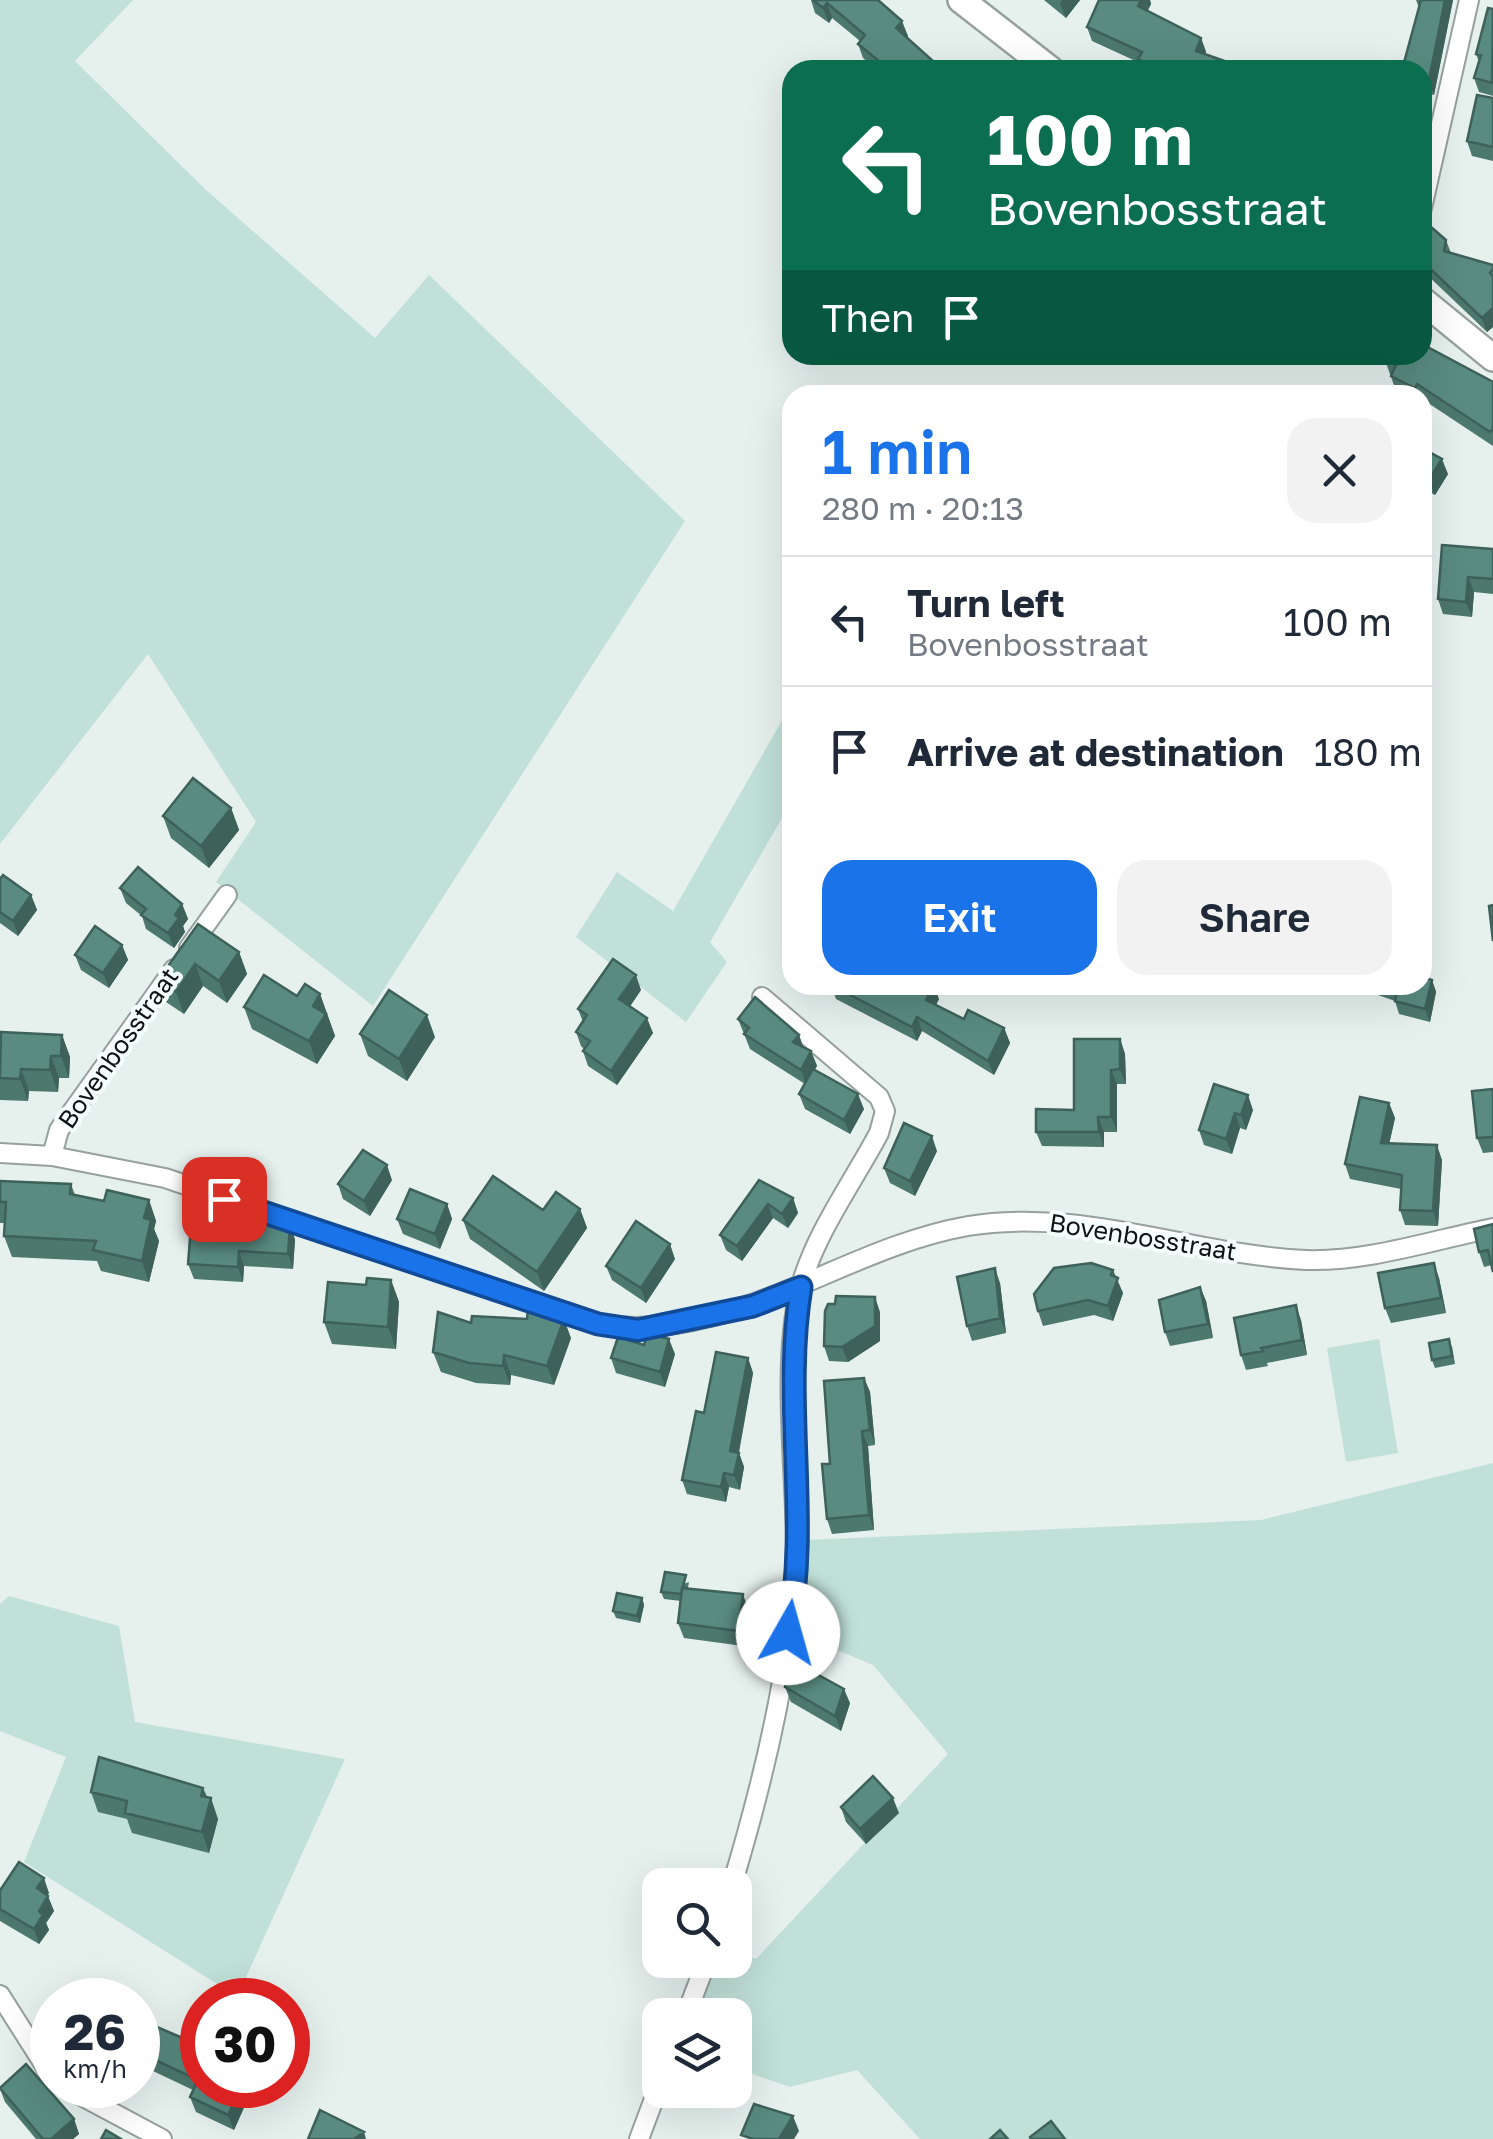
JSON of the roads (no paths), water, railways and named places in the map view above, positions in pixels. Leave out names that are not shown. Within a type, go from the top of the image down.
[{"type":"street","points":[[960,0],[1038,60]]},
{"type":"street","points":[[1432,164],[1469,0]]},
{"type":"street","points":[[1432,308],[1493,358]]},
{"type":"street","name":"Bovenbosstraat","points":[[52,1156],[59,1130],[69,1114],[227,895]]},
{"type":"street","points":[[737,1868],[752,1819],[792,1613],[796,1542],[791,1434],[801,1287],[879,1133],[885,1112],[879,1097],[762,996]]},
{"type":"street","name":"Bovenbosstraat","points":[[0,1153],[52,1156],[166,1178],[598,1324],[638,1330],[753,1306],[922,1237],[1009,1222],[1063,1222],[1310,1260],[1368,1254],[1493,1228]]},
{"type":"street","points":[[0,1995],[30,2042]]},
{"type":"street","points":[[105,2108],[162,2139]]},
{"type":"street","points":[[639,2139],[651,2108]]}]
